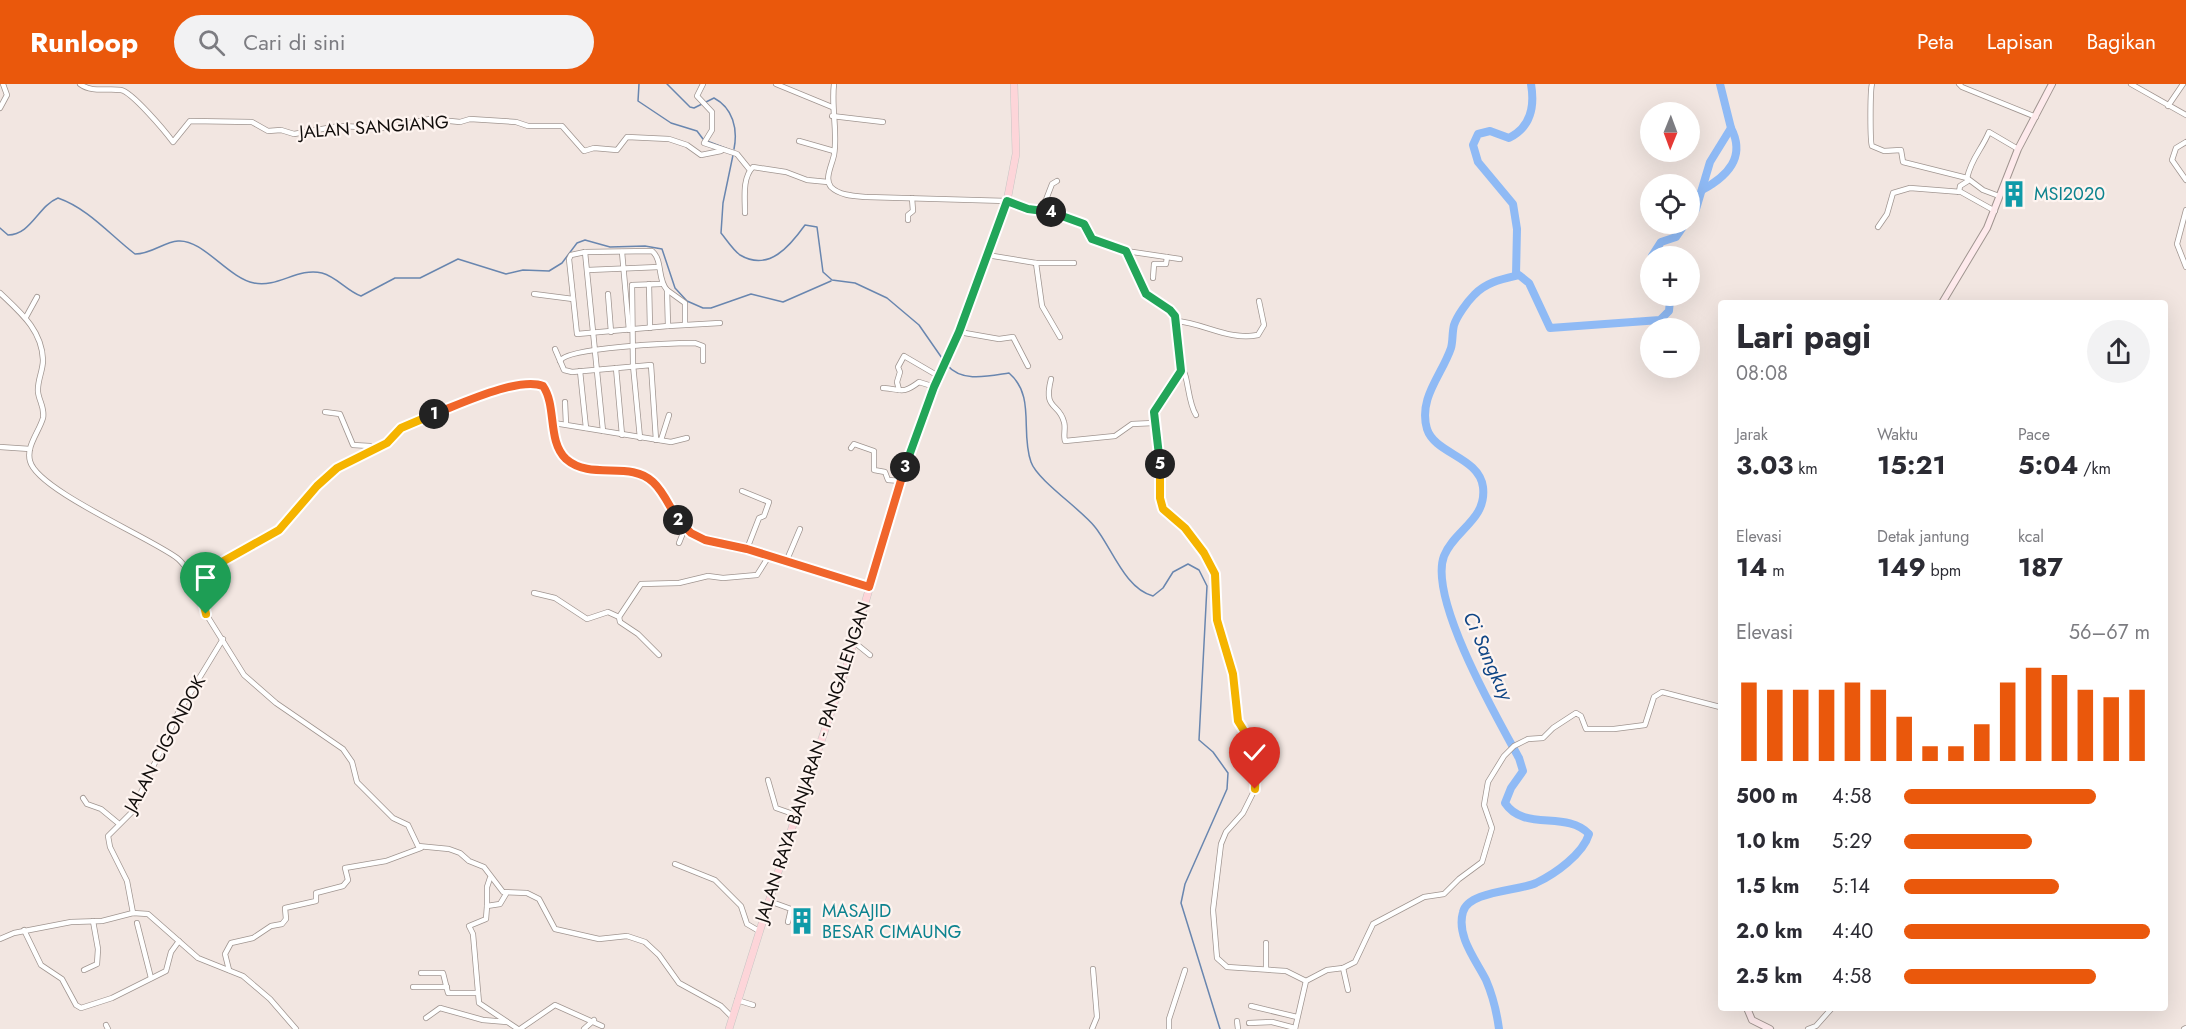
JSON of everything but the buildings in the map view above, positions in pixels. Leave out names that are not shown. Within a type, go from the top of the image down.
[{"type":"main road","name":"JALAN RAYA BANJARAN - PANGALENGAN","points":[[729,1029],[796,815],[854,642],[901,481],[934,387],[959,332],[1007,201],[1016,154],[1014,84]]},
{"type":"street","points":[[0,108],[7,95],[3,84]]},
{"type":"street","name":"JALAN SANGIANG","points":[[80,84],[91,89],[125,91],[146,109],[174,142],[188,122],[193,121],[252,122],[268,130],[277,129],[299,134],[339,126],[384,128],[430,119],[460,122],[470,119],[516,122],[532,126],[562,126],[584,152],[594,148],[617,150],[627,137],[634,135],[675,141],[701,155],[721,151]]},
{"type":"street","points":[[703,84],[696,96],[712,112],[713,125],[705,141],[721,151],[737,154],[750,170]]},
{"type":"street","points":[[776,84],[832,107]]},
{"type":"street","points":[[828,182],[834,151],[832,107],[834,84]]},
{"type":"street","points":[[1872,84],[1869,101],[1873,122],[1869,139],[1872,146],[1884,151],[1901,150],[1903,162],[1967,179],[1999,196]]},
{"type":"street","points":[[1959,84],[2036,117]]},
{"type":"street","points":[[1944,300],[1981,240],[1995,211],[2018,149],[2052,84]]},
{"type":"street","points":[[2131,84],[2141,86],[2168,106],[2186,115]]},
{"type":"street","points":[[2168,106],[2183,84]]},
{"type":"street","points":[[832,116],[883,122]]},
{"type":"street","points":[[1959,192],[1960,186],[1967,179],[1973,157],[1984,145],[1989,131],[2018,149]]},
{"type":"street","points":[[799,141],[834,151]]},
{"type":"street","points":[[2186,142],[2176,148],[2172,160],[2186,180]]},
{"type":"street","points":[[745,213],[745,187],[750,170],[753,167],[763,167],[807,180],[828,182],[835,190],[850,195],[1007,201],[1084,224],[1092,239],[1126,251],[1180,259]]},
{"type":"street","points":[[1042,210],[1052,184],[1057,181]]},
{"type":"street","points":[[1878,227],[1887,214],[1895,190],[1910,188],[1959,192],[1995,211]]},
{"type":"street","points":[[908,220],[908,214],[913,211],[912,198]]},
{"type":"street","points":[[2186,210],[2176,244],[2186,267]]},
{"type":"street","points":[[685,324],[685,303],[661,284],[657,256],[652,251],[585,252],[570,257],[577,334],[720,323]]},
{"type":"street","points":[[1126,251],[1146,294],[1170,310],[1176,321],[1181,367],[1178,378],[1155,409],[1154,423],[1159,444],[1161,503],[1163,509],[1185,528],[1212,567],[1217,585],[1217,620],[1233,674],[1238,721],[1251,742],[1256,757],[1255,789],[1243,813],[1226,832],[1221,844],[1213,910],[1217,957],[1219,962],[1227,967],[1286,971],[1306,981]]},
{"type":"street","points":[[585,252],[603,430]]},
{"type":"street","points":[[622,252],[633,346],[640,438]]},
{"type":"street","points":[[987,255],[1035,262],[1074,263]]},
{"type":"street","points":[[1153,278],[1154,264],[1166,264],[1167,257]]},
{"type":"street","points":[[1035,262],[1042,306],[1060,337]]},
{"type":"street","points":[[588,270],[659,267]]},
{"type":"street","points":[[649,284],[650,328]]},
{"type":"street","points":[[630,330],[632,285],[661,284]]},
{"type":"street","points":[[667,290],[668,326]]},
{"type":"street","points":[[0,293],[26,316],[33,328],[43,363],[38,393],[44,412],[30,449],[30,463],[53,486],[107,520],[178,559],[188,571],[197,576],[206,614],[236,663],[256,687],[343,749],[352,762],[357,782],[393,818],[408,825],[421,848]]},
{"type":"street","points":[[534,294],[573,299]]},
{"type":"street","points":[[608,294],[611,332]]},
{"type":"street","points":[[26,316],[37,297]]},
{"type":"street","points":[[1176,321],[1198,324],[1224,334],[1258,335],[1264,325],[1259,301]]},
{"type":"street","points":[[959,332],[999,339],[1013,337],[1028,366]]},
{"type":"street","points":[[560,361],[565,355],[633,346],[699,343],[703,346],[703,361]]},
{"type":"street","points":[[555,349],[564,370],[598,370],[651,365],[659,440]]},
{"type":"street","points":[[899,390],[898,367],[904,356],[940,376]]},
{"type":"street","points":[[1181,367],[1184,370],[1188,398],[1196,415]]},
{"type":"street","points":[[616,368],[622,435]]},
{"type":"street","points":[[580,371],[586,428]]},
{"type":"street","points":[[1051,379],[1049,398],[1064,420],[1065,441],[1115,436],[1132,424],[1154,423]]},
{"type":"street","points":[[883,388],[908,391],[919,382],[934,387]]},
{"type":"street","points":[[197,576],[279,530],[317,486],[337,468],[387,443],[401,428],[528,383],[543,386],[547,392],[558,443],[566,458],[594,470],[635,472],[646,477],[661,491],[685,528],[705,540],[747,549],[869,587]]},
{"type":"street","points":[[565,402],[566,424]]},
{"type":"street","points":[[325,412],[340,414],[353,445],[370,446],[372,449]]},
{"type":"street","points":[[659,440],[669,414]]},
{"type":"street","points":[[554,423],[640,438],[676,442],[687,438]]},
{"type":"street","points":[[850,448],[854,444],[874,451],[874,470],[885,472],[888,480],[901,481]]},
{"type":"street","points":[[0,447],[30,449]]},
{"type":"street","points":[[742,491],[769,502],[764,516],[759,518],[747,549]]},
{"type":"street","points":[[679,543],[685,528]]},
{"type":"street","points":[[786,562],[800,529]]},
{"type":"street","points":[[619,617],[641,584],[679,583],[708,576],[723,578],[755,576],[760,573],[769,556]]},
{"type":"street","points":[[534,593],[555,598],[587,619],[608,612],[619,617],[620,622],[638,634],[659,655]]},
{"type":"street","name":"JALAN CIGONDOK","points":[[133,913],[127,881],[108,839],[118,823],[132,812],[178,713],[223,639]]},
{"type":"street","points":[[854,642],[870,655]]},
{"type":"street","points":[[1249,1023],[1272,1022],[1295,1028],[1306,981],[1327,970],[1343,968],[1357,959],[1367,931],[1377,920],[1424,897],[1444,894],[1459,879],[1482,862],[1492,828],[1484,805],[1485,789],[1504,756],[1514,746],[1528,739],[1543,738],[1553,728],[1576,713],[1581,716],[1585,727],[1591,730],[1645,725],[1654,698],[1662,692],[1718,706]]},
{"type":"street","points":[[768,780],[776,808],[796,815]]},
{"type":"street","points":[[83,798],[87,804],[101,809],[118,823]]},
{"type":"street","points":[[229,970],[225,954],[231,943],[253,938],[271,926],[282,924],[286,919],[285,908],[316,901],[317,893],[345,885],[348,880],[345,868],[386,861],[421,848],[454,850],[469,861],[481,865],[506,894],[527,893],[539,899],[557,929],[599,939],[627,936],[645,942],[659,955],[679,983],[721,1006],[732,1017]]},
{"type":"street","points":[[675,864],[715,880],[741,906],[747,924],[759,931]]},
{"type":"street","points":[[478,1018],[480,1005],[477,993],[473,934],[469,926],[486,919],[486,887],[490,878]]},
{"type":"street","points":[[487,906],[500,904],[506,894]]},
{"type":"street","points":[[769,901],[791,909],[788,922]]},
{"type":"street","points":[[0,939],[24,930],[71,922],[93,921],[133,913],[148,914],[203,961],[229,970],[254,985],[296,1029]]},
{"type":"street","points":[[84,970],[97,964],[98,949],[93,921]]},
{"type":"street","points":[[137,923],[151,978]]},
{"type":"street","points":[[24,930],[38,961],[62,979],[78,1007],[112,998],[167,970],[171,952],[179,941]]},
{"type":"street","points":[[1266,943],[1266,968]]},
{"type":"street","points":[[1343,968],[1348,990]]},
{"type":"street","points":[[1092,1029],[1097,1017],[1093,969]]},
{"type":"street","points":[[1168,1029],[1169,1019],[1185,970]]},
{"type":"street","points":[[421,973],[442,973],[450,993],[477,993]]},
{"type":"street","points":[[413,987],[447,987]]},
{"type":"street","points":[[737,1000],[753,1005]]},
{"type":"street","points":[[480,1005],[519,1029],[552,1005],[594,1020],[602,1026]]},
{"type":"street","points":[[1251,1006],[1297,1017]]},
{"type":"street","points":[[426,1018],[440,1008],[478,1018],[510,1022]]},
{"type":"street","points":[[1748,1011],[1752,1020],[1770,1029]]},
{"type":"street","points":[[1808,1029],[1816,1026],[1829,1011]]},
{"type":"street","points":[[584,1029],[594,1020]]},
{"type":"street","points":[[1238,1021],[1238,1029]]},
{"type":"waterway","points":[[639,84],[638,101],[671,123],[697,131],[703,139]]},
{"type":"waterway","points":[[667,84],[690,107],[694,108],[714,98],[726,107],[733,120],[734,149]]},
{"type":"waterway","points":[[1516,275],[1517,229],[1513,204],[1478,162],[1473,145],[1478,134],[1490,131],[1509,138],[1522,128],[1532,108],[1531,84]]},
{"type":"waterway","name":"Ci Sangkuy","points":[[1700,196],[1710,162],[1731,128],[1720,84]]},
{"type":"waterway","points":[[1702,190],[1720,178],[1732,165],[1736,148],[1731,128]]},
{"type":"waterway","points":[[707,141],[733,151]]},
{"type":"waterway","points":[[733,155],[723,203],[721,233],[737,253],[751,259],[769,259],[793,241],[805,225],[817,227],[823,272],[832,280],[855,283],[887,298],[919,325],[944,361]]},
{"type":"waterway","points":[[0,228],[8,235],[16,234],[58,198],[89,215],[135,254],[173,242],[187,242],[197,246],[244,280],[263,284],[305,273],[322,273],[361,296],[395,278],[420,278],[458,259],[506,274],[523,270],[549,271],[562,263],[577,243],[585,240],[610,247],[645,246],[662,249],[675,288],[687,301],[703,308],[711,308],[751,294],[783,302],[831,281]]},
{"type":"waterway","name":"Ci Sangkuy","points":[[1658,246],[1661,242],[1676,237],[1678,234]]},
{"type":"waterway","name":"Ci Sangkuy","points":[[1499,1029],[1486,980],[1468,948],[1462,930],[1463,912],[1474,900],[1528,886],[1551,874],[1575,856],[1589,834],[1569,823],[1523,817],[1513,812],[1505,803],[1511,788],[1523,771],[1519,758],[1467,658],[1446,600],[1442,575],[1444,556],[1480,508],[1483,487],[1474,469],[1439,444],[1427,429],[1425,418],[1428,397],[1451,348],[1457,318],[1474,295],[1489,284],[1519,275],[1529,283],[1550,328],[1660,320],[1669,311],[1669,306]]},
{"type":"waterway","points":[[947,365],[953,371],[968,376],[985,377],[1009,373],[1017,382],[1025,403],[1028,451],[1035,469],[1095,527],[1127,577],[1143,592],[1153,596],[1163,588],[1173,572],[1188,564],[1199,570],[1207,586],[1199,740],[1213,752],[1228,773],[1227,789],[1185,884],[1181,903],[1220,1029]]},
{"type":"place","name":"MSI2020","points":[[2014,194]]},
{"type":"place","name":"MASAJID BESAR CIMAUNG","points":[[802,921]]},
{"type":"route","points":[[206,614],[197,576],[279,530],[317,486],[337,468],[362,453],[387,443],[401,428],[411,423],[471,400],[528,383],[543,386],[547,392],[558,443],[566,458],[580,466],[594,470],[635,472],[652,481],[661,491],[682,525],[691,533],[705,540],[747,549],[869,587],[910,449],[934,387],[959,332],[1007,201],[1028,209],[1069,217],[1084,224],[1092,239],[1126,251],[1146,294],[1175,316],[1181,371],[1154,412],[1159,444],[1160,498],[1163,509],[1185,528],[1204,553],[1215,574],[1217,620],[1233,674],[1238,721],[1251,742],[1256,757],[1255,789]]}]
